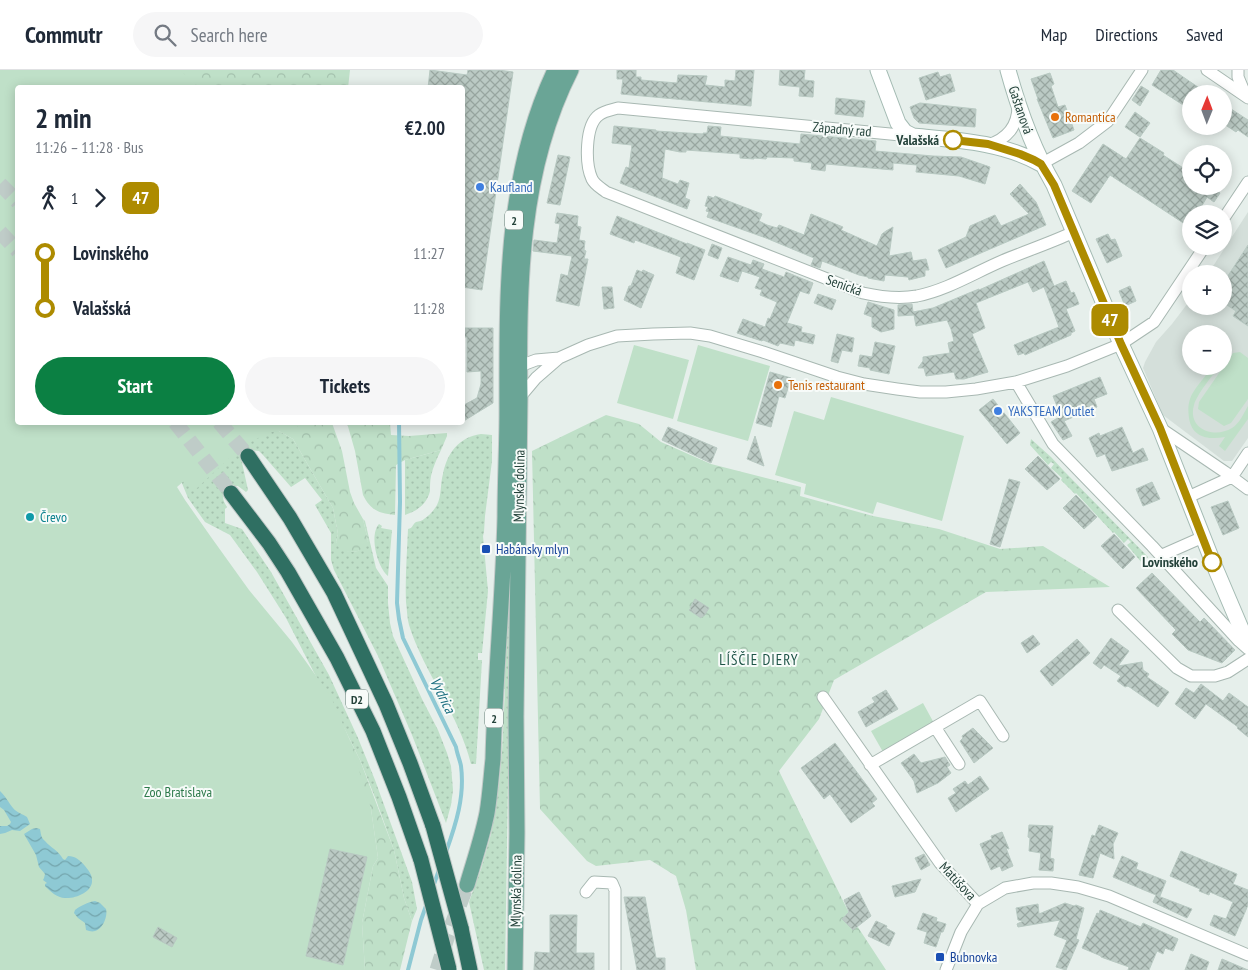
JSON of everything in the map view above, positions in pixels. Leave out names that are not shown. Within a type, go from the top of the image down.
[{"type":"highway","name":"D2","points":[[248,456],[290,518],[334,593],[386,704],[433,826],[461,928],[470,970]]},
{"type":"highway","name":"D2","points":[[231,493],[288,572],[337,658],[373,731],[421,860],[449,970]]},
{"type":"main road","name":"Mlynská dolina","points":[[466,885],[478,850],[490,788],[504,548],[510,251],[518,189],[529,138],[555,70]]},
{"type":"main road","name":"Mlynská dolina","points":[[515,970],[516,717],[523,254],[530,200],[542,146],[558,96],[571,70]]},
{"type":"main road","points":[[506,376],[520,366]]},
{"type":"main road","points":[[507,412],[520,397]]},
{"type":"street","points":[[878,70],[898,123],[905,132],[913,136]]},
{"type":"street","name":"Gaštanová","points":[[1008,70],[1018,105],[1041,164],[1054,185],[1121,344],[1160,428],[1186,498],[1248,647]]},
{"type":"street","points":[[1041,164],[1079,143],[1108,121],[1142,70]]},
{"type":"street","points":[[1207,70],[1247,97]]},
{"type":"street","points":[[1238,70],[1238,77],[1247,97]]},
{"type":"street","points":[[988,144],[1001,140],[1011,131],[1017,119],[1018,105]]},
{"type":"street","name":"Západný rad","points":[[616,197],[594,183],[591,177],[587,153],[588,135],[594,120],[598,115],[618,108],[988,144],[1020,154],[1041,164]]},
{"type":"street","points":[[1232,206],[1248,182]]},
{"type":"street","name":"Senická","points":[[616,197],[863,293],[878,296],[916,296],[942,288],[1074,232]]},
{"type":"street","points":[[520,397],[536,378],[559,358],[588,345],[618,336],[690,333],[727,340],[837,377],[896,389],[920,392],[946,392],[1016,382],[1067,366],[1121,344],[1154,322],[1199,255]]},
{"type":"street","points":[[520,366],[536,360],[559,358]]},
{"type":"street","points":[[1016,382],[1053,444],[1239,640],[1248,647]]},
{"type":"street","points":[[1160,428],[1248,489]]},
{"type":"street","points":[[1186,498],[1228,474],[1248,454]]},
{"type":"street","points":[[1160,556],[1203,537]]},
{"type":"street","points":[[1118,610],[1177,668],[1191,676],[1215,676],[1228,672],[1248,659]]},
{"type":"street","name":"Matúšova","points":[[823,697],[940,863],[978,904],[1005,888],[1034,883],[1051,883],[1078,887],[1108,896],[1248,956]]},
{"type":"street","points":[[870,765],[980,701],[1004,736]]},
{"type":"street","points":[[935,727],[959,764]]},
{"type":"street","points":[[586,892],[594,882],[612,883],[616,890],[614,970]]},
{"type":"street","points":[[946,970],[961,932],[978,904]]},
{"type":"shaded area","points":[[1248,212],[1248,438],[1232,461],[1224,461],[1163,415],[1143,368],[1156,342],[1182,311],[1182,315],[1232,315],[1232,265],[1214,265],[1220,255],[1232,255],[1232,237]]},
{"type":"green space","name":"Zoo Bratislava","points":[[0,70],[180,70],[196,85],[15,85],[15,425],[305,425],[268,433],[241,447],[195,490],[185,480],[177,487],[249,590],[292,642],[331,697],[349,738],[371,809],[378,858],[373,866],[362,923],[365,970],[0,970]]},
{"type":"green space","points":[[177,70],[350,70],[348,85],[196,85]]},
{"type":"green space","points":[[634,345],[689,360],[673,419],[617,403]]},
{"type":"green space","points":[[698,345],[770,366],[748,441],[677,421]]},
{"type":"green space","points":[[1240,352],[1248,358],[1248,399],[1231,423],[1224,426],[1198,409],[1199,402],[1218,375],[1232,375],[1233,353]]},
{"type":"green space","points":[[1206,375],[1213,375],[1201,390],[1194,405],[1194,420],[1204,430],[1217,432],[1232,428],[1237,424],[1248,406],[1248,419],[1225,451],[1219,446],[1225,437],[1207,438],[1197,434],[1191,425],[1189,401]]},
{"type":"green space","points":[[831,397],[964,436],[942,521],[877,502],[873,514],[804,494],[806,484],[775,475],[794,411],[824,420]]},
{"type":"green space","points":[[606,415],[639,424],[661,442],[711,464],[801,487],[800,496],[873,516],[939,529],[1000,549],[1043,546],[1110,587],[986,592],[834,680],[819,719],[779,771],[850,915],[886,970],[696,970],[686,910],[676,876],[650,860],[596,866],[587,861],[540,809],[532,451]]},
{"type":"green space","points":[[184,425],[270,426],[293,439],[333,508],[338,534],[336,542],[343,550],[358,551],[368,541],[363,519],[365,521],[376,568],[388,586],[390,623],[393,636],[438,730],[451,766],[453,790],[446,823],[412,735],[378,656],[334,570],[331,560],[331,533],[315,505],[322,500],[305,478],[291,487],[259,451],[250,450],[241,458],[248,490],[246,492],[238,486],[233,486],[223,495],[227,507],[225,509],[225,523],[242,529],[271,572],[329,675],[358,738],[412,882],[417,909],[412,921],[404,898],[394,850],[376,800],[360,760],[330,699],[325,694],[286,618],[257,572],[230,535],[205,522],[188,498],[177,471]]},
{"type":"green space","points":[[333,425],[342,451],[350,492],[363,519],[368,541],[366,546],[358,551],[350,552],[339,548],[336,542],[338,534],[333,508],[293,439],[270,426]]},
{"type":"green space","points":[[348,425],[390,425],[391,435],[409,436],[447,433],[441,450],[405,460],[396,465],[395,515],[376,510],[369,505],[363,495],[355,451]]},
{"type":"green space","points":[[481,434],[492,435],[492,461],[483,536],[488,591],[482,653],[478,653],[478,660],[482,660],[476,764],[471,764],[458,728],[415,643],[407,616],[406,575],[408,529],[416,522],[428,516],[437,505],[445,466],[455,447],[466,439]]},
{"type":"green space","points":[[1031,439],[1051,457],[1148,557],[1142,563],[1127,545],[1131,542],[1128,539],[1124,543],[1061,480],[1062,478],[1051,468],[1054,464],[1051,462],[1048,465],[1030,445]]},
{"type":"green space","points":[[441,450],[430,480],[430,491],[427,500],[417,509],[405,515],[405,460]]},
{"type":"green space","points":[[379,524],[382,526],[381,528],[392,530],[388,576],[381,566],[376,551],[375,536]]},
{"type":"green space","points":[[510,586],[505,970],[484,970],[469,902],[491,834],[499,784]]},
{"type":"green space","points":[[923,703],[935,725],[883,752],[871,731]]},
{"type":"green space","points":[[349,738],[360,760],[394,850],[404,898],[412,921],[400,970],[365,970],[362,923],[373,866],[378,858],[371,809],[352,762]]},
{"type":"water","points":[[0,791],[15,810],[27,817],[30,824],[20,831],[12,830],[0,834],[0,826],[7,826],[11,822],[0,807]]},
{"type":"water","points":[[36,828],[40,829],[43,839],[63,859],[65,860],[68,856],[73,857],[85,866],[91,874],[92,880],[92,884],[87,891],[74,897],[62,898],[45,886],[47,883],[43,880],[45,874],[39,867],[36,855],[24,834]]},
{"type":"water","points":[[95,901],[106,909],[106,915],[104,922],[98,930],[90,931],[86,930],[85,923],[74,913],[75,910],[82,906]]},
{"type":"building","name":"Kaufland","points":[[430,70],[467,75],[468,70],[513,72],[482,290],[465,287],[465,85],[428,85]]},
{"type":"building","points":[[617,70],[636,70],[636,77],[641,77],[641,80],[677,83],[678,75],[707,76],[705,85],[725,87],[725,80],[735,81],[736,70],[754,70],[751,106],[621,94],[623,79],[617,79]]},
{"type":"building","points":[[780,70],[805,70],[804,80],[814,81],[813,97],[799,96],[800,87],[779,85]]},
{"type":"building","points":[[1161,70],[1173,70],[1195,85],[1182,85],[1182,104],[1152,85]]},
{"type":"building","points":[[938,72],[940,77],[950,74],[955,91],[926,100],[919,78]]},
{"type":"building","points":[[1050,73],[1054,84],[1051,86],[1058,107],[1065,105],[1074,130],[1053,138],[1031,79]]},
{"type":"building","points":[[1141,86],[1149,91],[1140,106],[1132,100]]},
{"type":"building","points":[[836,98],[865,101],[863,117],[835,114]]},
{"type":"building","points":[[920,103],[976,109],[975,127],[919,123],[914,118],[910,107]]},
{"type":"building","points":[[1232,110],[1248,120],[1248,137],[1238,130],[1236,132],[1232,129]]},
{"type":"building","points":[[1135,112],[1150,123],[1140,137],[1125,127]]},
{"type":"building","points":[[614,126],[703,134],[707,133],[708,126],[721,127],[720,136],[800,144],[801,134],[876,141],[875,151],[961,157],[990,167],[985,184],[959,176],[916,172],[917,165],[893,163],[893,170],[826,164],[825,171],[811,169],[812,163],[794,161],[794,158],[767,157],[766,159],[754,159],[740,158],[740,154],[686,150],[686,152],[680,152],[665,149],[662,178],[678,184],[680,180],[689,183],[685,198],[690,200],[687,209],[620,183],[626,167],[629,168],[632,145],[612,143]]},
{"type":"building","points":[[1140,138],[1182,167],[1182,195],[1219,195],[1214,202],[1207,197],[1202,205],[1182,205],[1182,222],[1110,175],[1091,203],[1072,191],[1103,144],[1126,159]]},
{"type":"building","points":[[558,155],[570,157],[560,205],[547,203]]},
{"type":"building","points":[[1020,184],[1036,202],[1046,225],[946,268],[938,250],[966,237],[970,226],[995,215],[1001,226],[1029,214],[1010,194]]},
{"type":"building","points":[[708,196],[714,198],[715,196],[762,214],[759,221],[767,225],[777,228],[779,225],[804,235],[811,214],[843,227],[841,230],[877,246],[882,234],[893,227],[889,256],[911,252],[913,261],[926,259],[929,270],[925,270],[925,276],[909,280],[908,277],[885,275],[884,281],[868,278],[822,261],[820,268],[811,265],[814,258],[766,238],[707,217],[709,212],[706,211],[708,207],[705,206]]},
{"type":"building","points":[[557,213],[578,216],[577,226],[581,227],[579,240],[585,241],[584,250],[586,251],[584,259],[588,259],[579,306],[556,301],[561,274],[568,276],[572,256],[533,251],[534,240],[557,243],[560,224],[555,223]]},
{"type":"building","points":[[617,216],[705,250],[694,280],[676,273],[681,257],[635,240],[634,243],[610,234]]},
{"type":"building","points":[[1108,234],[1111,240],[1115,239],[1122,256],[1107,263],[1096,239]]},
{"type":"building","points":[[712,244],[722,248],[718,259],[708,255]]},
{"type":"building","points":[[1248,245],[1248,326],[1233,316],[1236,311],[1232,308],[1232,270]]},
{"type":"building","points":[[728,257],[751,265],[753,260],[764,264],[762,269],[784,277],[786,272],[813,283],[809,294],[800,291],[787,323],[802,327],[801,332],[815,335],[813,344],[795,340],[794,346],[780,343],[778,346],[737,333],[743,319],[765,327],[777,302],[760,295],[762,290],[755,288],[760,277],[742,271],[738,282],[720,276]]},
{"type":"building","points":[[1044,261],[1054,286],[1066,281],[1071,293],[1074,292],[1079,304],[1066,309],[1075,331],[1071,335],[1025,355],[1024,353],[1018,355],[1014,345],[1059,327],[1044,287],[1033,292],[1028,282],[976,303],[985,328],[972,334],[988,372],[964,379],[956,379],[954,372],[926,376],[924,368],[918,368],[923,361],[923,357],[950,353],[948,343],[954,341],[951,329],[947,320],[916,326],[914,315],[898,316],[898,305],[912,304],[913,312],[933,308]]},
{"type":"building","points":[[637,270],[642,272],[643,270],[654,275],[641,308],[624,300]]},
{"type":"building","points":[[1130,286],[1136,301],[1125,306],[1119,291]]},
{"type":"building","points":[[602,287],[612,287],[614,308],[604,309]]},
{"type":"building","points":[[818,294],[836,300],[832,310],[814,303]]},
{"type":"building","points":[[868,302],[894,310],[894,329],[881,332],[872,327],[872,317],[864,314]]},
{"type":"building","points":[[465,328],[493,328],[493,403],[465,420],[465,404],[477,398],[481,384],[481,371],[467,372],[467,337],[465,337]]},
{"type":"building","points":[[837,334],[854,338],[852,352],[842,350],[838,363],[831,361]]},
{"type":"building","points":[[875,342],[895,346],[889,374],[858,366],[860,355],[872,357]]},
{"type":"building","points":[[770,372],[791,378],[785,398],[779,396],[771,427],[756,423]]},
{"type":"building","points":[[1100,377],[1107,394],[1094,399],[1097,407],[1064,421],[1072,436],[1063,440],[1051,422],[1061,416],[1053,396]]},
{"type":"building","points":[[993,399],[1020,433],[1007,444],[979,410]]},
{"type":"building","points":[[668,427],[717,448],[711,463],[662,440]]},
{"type":"building","points":[[1122,427],[1133,453],[1143,448],[1148,460],[1112,471],[1105,454],[1097,457],[1089,438],[1099,433],[1100,436]]},
{"type":"building","points":[[755,436],[764,466],[747,459]]},
{"type":"building","points":[[1038,456],[1060,479],[1047,490],[1025,469]]},
{"type":"building","points":[[1009,479],[1020,482],[1000,547],[990,544]]},
{"type":"building","points":[[1152,482],[1160,499],[1143,506],[1136,489]]},
{"type":"building","points":[[1076,495],[1097,517],[1084,529],[1063,508]]},
{"type":"building","points":[[1228,501],[1239,528],[1223,535],[1211,507]]},
{"type":"building","points":[[1114,534],[1135,557],[1123,569],[1101,546]]},
{"type":"building","points":[[1152,573],[1200,622],[1204,618],[1235,650],[1222,663],[1188,650],[1172,634],[1176,630],[1136,588]]},
{"type":"building","points":[[695,599],[709,608],[701,618],[689,610]]},
{"type":"building","points":[[1033,635],[1040,644],[1027,653],[1021,643]]},
{"type":"building","points":[[1111,638],[1129,651],[1118,666],[1142,662],[1143,670],[1149,674],[1147,677],[1169,692],[1158,707],[1128,686],[1125,687],[1117,681],[1121,676],[1104,665],[1101,669],[1093,663]]},
{"type":"building","points":[[1077,639],[1090,653],[1052,686],[1040,671]]},
{"type":"building","points":[[1201,684],[1223,701],[1229,693],[1248,707],[1248,737],[1238,727],[1206,704],[1195,719],[1175,704],[1186,688],[1194,693]]},
{"type":"building","points":[[886,690],[898,709],[866,727],[858,712],[875,702],[872,698]]},
{"type":"building","points":[[973,728],[993,748],[974,763],[960,741],[963,738],[962,736]]},
{"type":"building","points":[[835,743],[877,799],[872,803],[875,806],[851,823],[830,794],[824,799],[801,768]]},
{"type":"building","points":[[914,754],[921,763],[945,757],[950,765],[947,767],[951,773],[938,783],[917,793],[914,781],[901,763]]},
{"type":"building","points":[[980,776],[989,789],[956,812],[948,798],[956,793],[953,789],[965,781],[968,785]]},
{"type":"building","points":[[1029,825],[1053,826],[1050,858],[1054,859],[1053,871],[1039,870],[1041,853],[1029,851]]},
{"type":"building","points":[[1099,825],[1118,833],[1113,844],[1114,859],[1100,853],[1093,878],[1079,875],[1092,835],[1095,836]]},
{"type":"building","points":[[1002,832],[1013,866],[1002,871],[1000,866],[991,870],[980,844],[992,839],[991,836]]},
{"type":"building","points":[[330,849],[367,857],[343,965],[306,956]]},
{"type":"building","points":[[1181,851],[1237,874],[1233,884],[1248,890],[1248,905],[1235,936],[1210,925],[1214,915],[1226,919],[1233,902],[1210,892],[1209,895],[1199,891],[1200,889],[1170,876]]},
{"type":"building","points":[[924,854],[930,865],[921,870],[915,858]]},
{"type":"building","points":[[1122,856],[1138,863],[1136,869],[1166,881],[1160,896],[1158,896],[1192,909],[1187,918],[1153,902],[1156,895],[1113,877]]},
{"type":"building","points":[[921,879],[915,892],[895,897],[892,886]]},
{"type":"building","points":[[859,892],[871,916],[853,930],[842,919],[849,912],[844,900]]},
{"type":"building","points":[[624,897],[645,897],[656,958],[665,958],[665,970],[637,970]]},
{"type":"building","points":[[1065,903],[1084,908],[1076,939],[1079,940],[1066,970],[1056,967],[1067,940],[1054,935],[1060,920],[1018,927],[1017,924],[1023,921],[1018,920],[1016,908],[1038,904],[1039,914]]},
{"type":"building","points":[[1100,910],[1141,927],[1143,923],[1178,939],[1173,951],[1165,948],[1163,954],[1157,951],[1149,970],[1128,970],[1129,967],[1082,948]]},
{"type":"building","points":[[923,913],[937,918],[936,921],[946,924],[936,947],[924,943],[927,932],[917,929]]},
{"type":"building","points":[[550,915],[577,915],[576,953],[594,953],[594,970],[534,970],[535,952],[550,953]]},
{"type":"building","points":[[876,921],[887,926],[886,928],[895,933],[889,946],[868,936]]},
{"type":"building","points":[[158,927],[177,938],[172,947],[153,937]]},
{"type":"building","points":[[1191,954],[1209,962],[1206,970],[1185,970]]},
{"type":"building","points":[[1222,959],[1248,970],[1218,970]]},
{"type":"waterway","name":"Vydrica","points":[[399,425],[400,502],[397,603],[399,619],[403,638],[456,747],[461,766],[461,799],[446,852]]},
{"type":"waterway","name":"Vydrica","points":[[433,887],[439,870]]},
{"type":"waterway","name":"Vydrica","points":[[408,970],[427,903]]},
{"type":"tunnel","points":[[0,184],[15,199]]},
{"type":"tunnel","points":[[0,232],[15,248]]},
{"type":"tunnel","points":[[177,425],[231,493]]},
{"type":"tunnel","points":[[222,425],[248,456]]},
{"type":"tunnel","points":[[437,970],[467,885]]},
{"type":"bus line","name":"47","points":[[953,140],[988,144],[1034,160],[1041,164],[1054,185],[1121,344],[1160,428],[1212,562]]},
{"type":"place","name":"Romantica","points":[[1055,117]]},
{"type":"place","name":"Valašská","points":[[953,140]]},
{"type":"place","name":"Kaufland","points":[[480,187]]},
{"type":"place","name":"Tenis restaurant","points":[[778,385]]},
{"type":"place","name":"YAKSTEAM Outlet","points":[[998,411]]},
{"type":"place","name":"Črevo","points":[[30,517]]},
{"type":"place","name":"Habánsky mlyn","points":[[486,549]]},
{"type":"place","name":"Lovinského","points":[[1212,562]]},
{"type":"place","name":"Bubnovka","points":[[940,957]]},
{"type":"district","name":"LÍŠČIE DIERY","points":[[759,659]]}]
